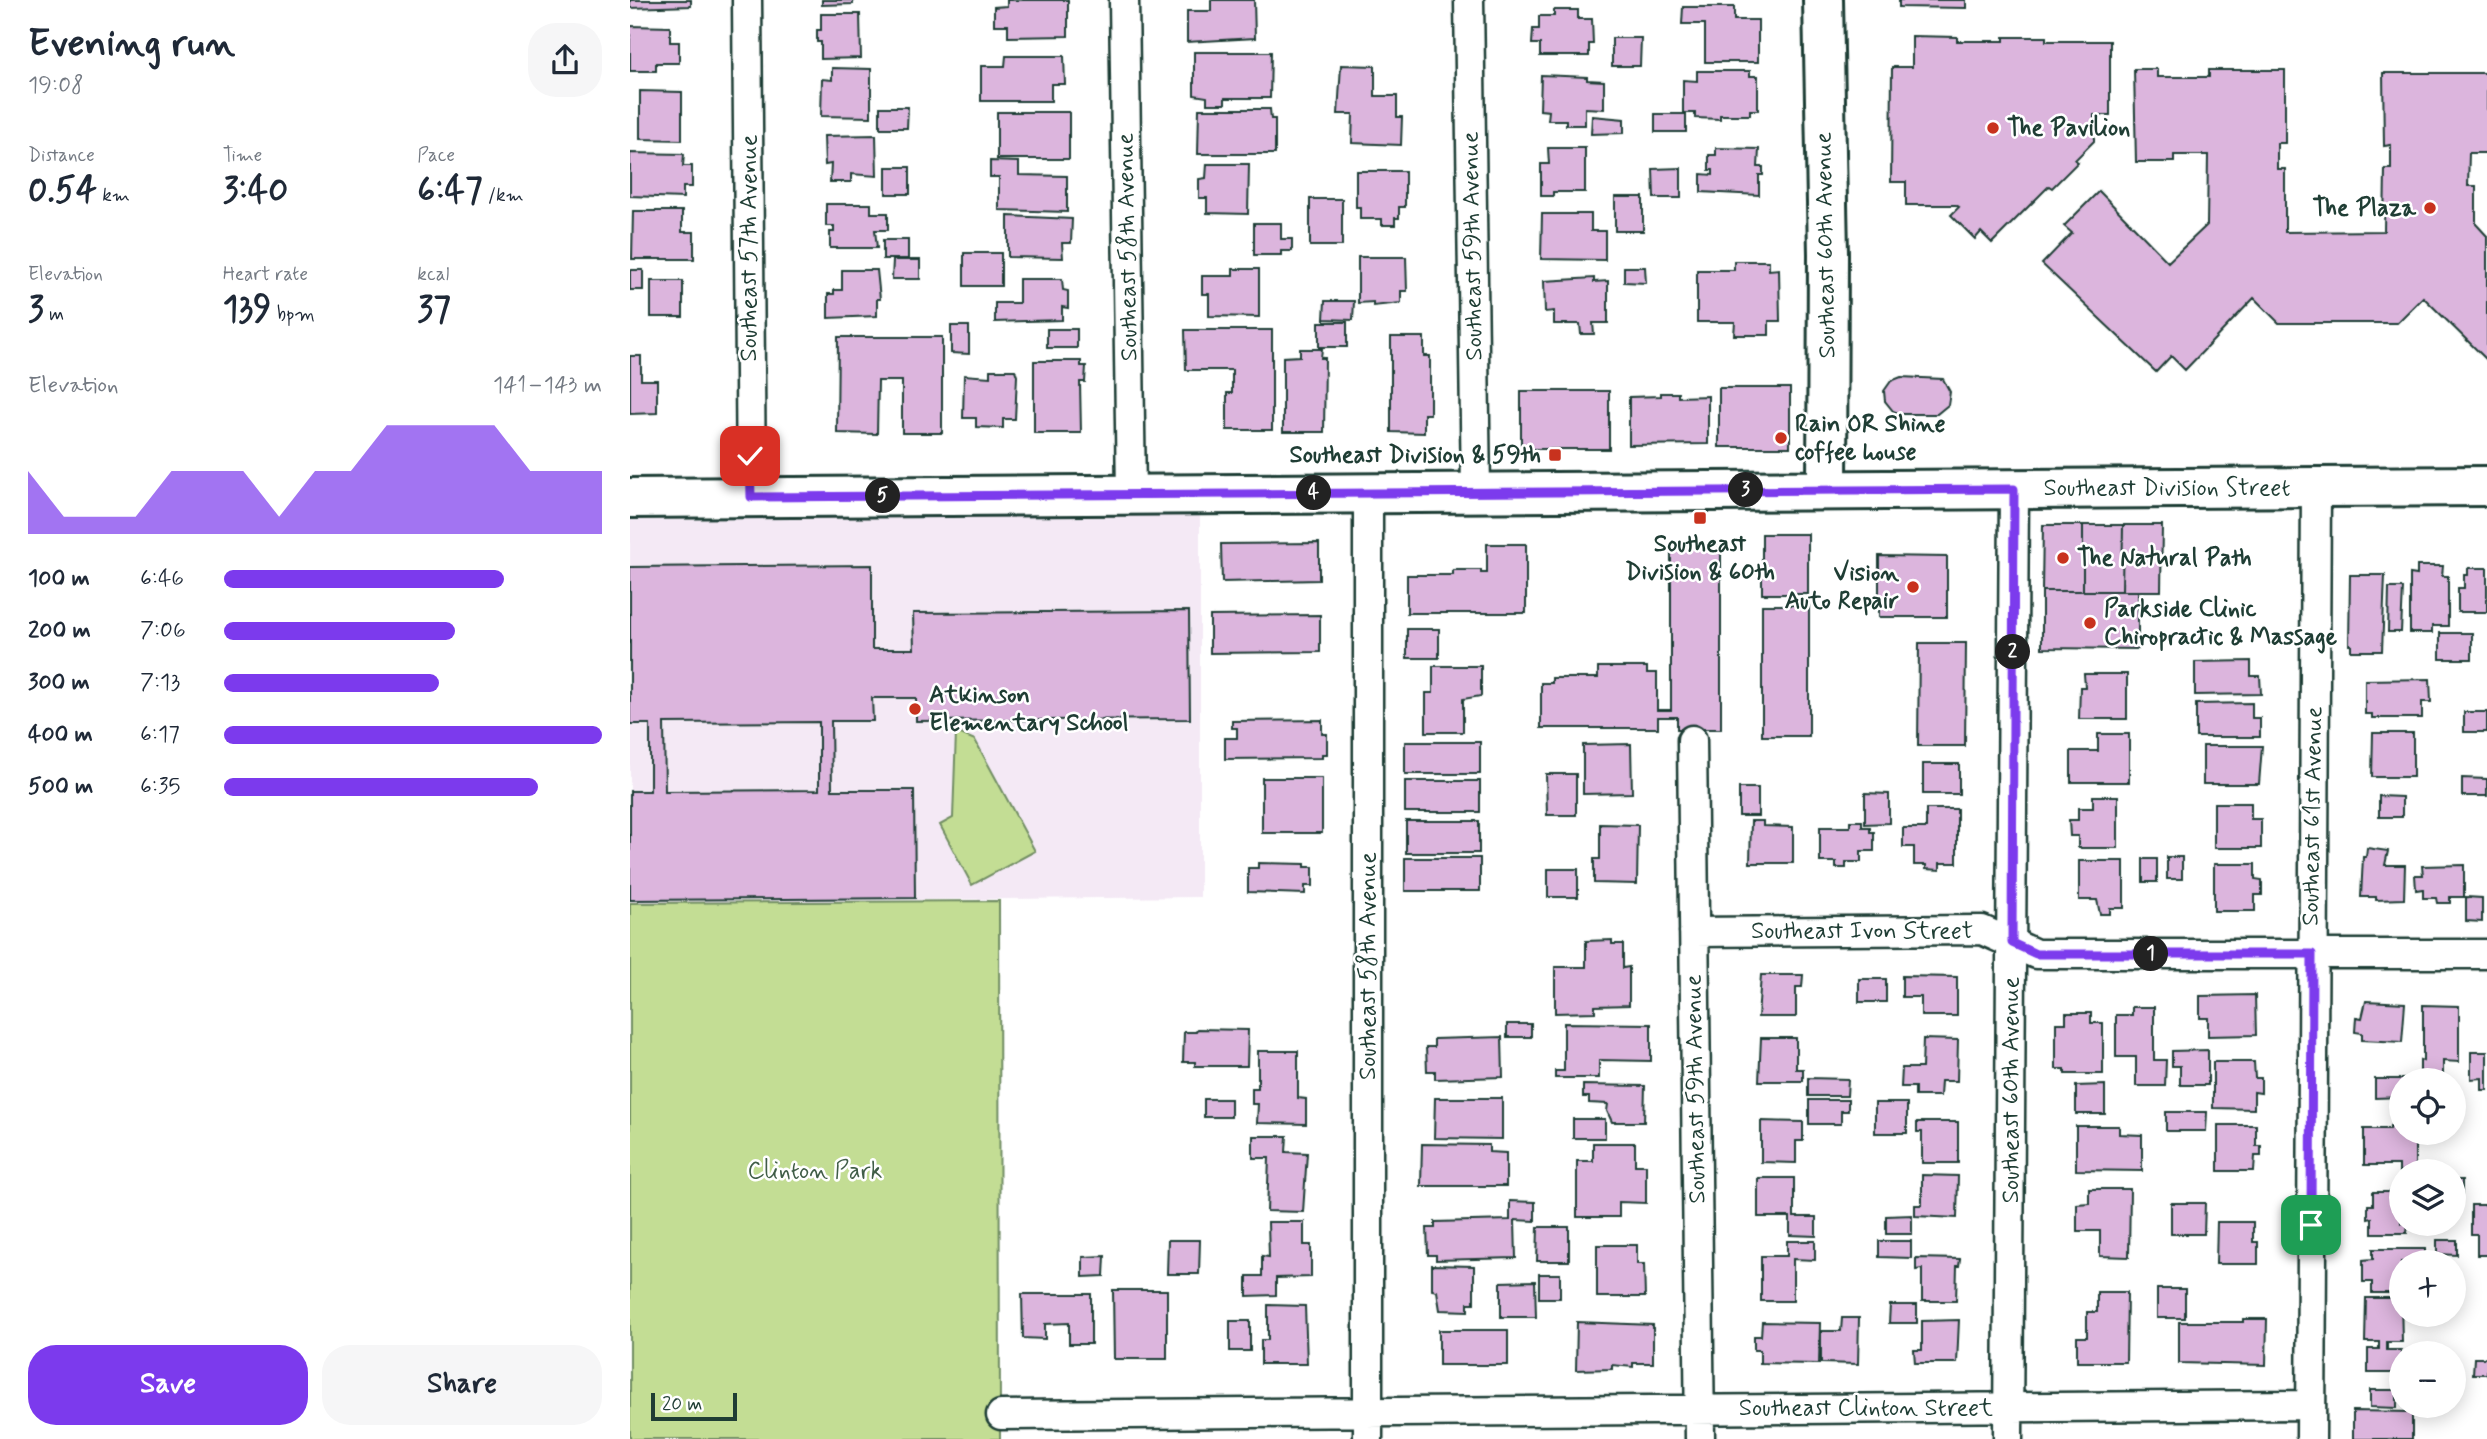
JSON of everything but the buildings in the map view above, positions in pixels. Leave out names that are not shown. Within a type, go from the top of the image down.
[{"type":"main road","name":"Southeast 60th Avenue","points":[[1823,0],[1828,254],[1827,489]]},
{"type":"main road","name":"Southeast Division Street","points":[[630,498],[2487,486]]},
{"type":"street","name":"Southeast 57th Avenue","points":[[747,0],[751,497]]},
{"type":"street","name":"Southeast 58th Avenue","points":[[1124,0],[1131,495]]},
{"type":"street","name":"Southeast 59th Avenue","points":[[1469,0],[1476,491]]},
{"type":"street","name":"Southeast 61st Avenue","points":[[2311,1439],[2316,488]]},
{"type":"street","name":"Southeast 60th Avenue","points":[[2008,1439],[2014,489]]},
{"type":"street","name":"Southeast 58th Avenue","points":[[1368,493],[1368,1426]]},
{"type":"street","name":"Southeast 59th Avenue","points":[[1692,740],[1700,1439]]},
{"type":"street","name":"Southeast Ivon Street","points":[[1694,932],[1982,930],[2036,954],[2487,954]]},
{"type":"street","name":"Southeast Clinton Street","points":[[1001,1415],[1368,1426],[1724,1408],[2311,1405]]},
{"type":"shaded area","name":"Atkinson Elementary School","points":[[1200,514],[1200,897],[630,903],[630,520]]},
{"type":"green space","points":[[956,732],[975,740],[1035,851],[972,885],[940,825],[953,818]]},
{"type":"green space","name":"Clinton Park","points":[[999,901],[1000,1439],[630,1439],[630,903]]},
{"type":"place","name":"The Pavilion","points":[[1993,128]]},
{"type":"place","name":"The Plaza","points":[[2430,208]]},
{"type":"place","name":"Rain OR Shine coffee house","points":[[1781,438]]},
{"type":"place","name":"Southeast Division & 59th","points":[[1555,455]]},
{"type":"place","name":"Southeast Division & 60th","points":[[1700,518]]},
{"type":"place","name":"The Natural Path","points":[[2063,558]]},
{"type":"place","name":"Vision Auto Repair","points":[[1913,587]]},
{"type":"place","name":"Parkside Clinic Chiropractic & Massage","points":[[2090,623]]},
{"type":"place","name":"Atkinson Elementary School","points":[[915,709]]},
{"type":"route","points":[[750,456],[751,497],[2014,489],[2012,943],[2036,954],[2312,954],[2311,1225]]}]
